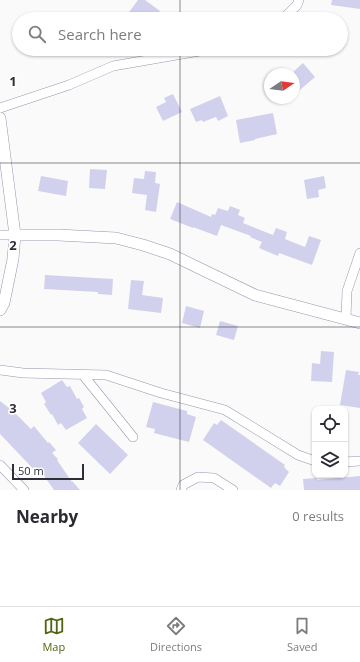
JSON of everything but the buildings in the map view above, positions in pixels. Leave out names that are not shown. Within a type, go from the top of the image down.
[{"type":"street","points":[[290,12],[300,0]]},
{"type":"street","points":[[0,108],[69,85],[113,66],[171,56]]},
{"type":"street","points":[[0,118],[15,235],[14,259],[4,303],[0,310]]},
{"type":"street","points":[[0,234],[116,238],[170,254],[255,295],[346,318],[360,323]]},
{"type":"street","points":[[346,318],[347,291],[360,252]]},
{"type":"street","points":[[0,370],[23,373],[106,375],[161,393],[224,410],[298,455],[312,460]]},
{"type":"street","points":[[83,375],[133,437]]},
{"type":"street","points":[[348,462],[360,461]]},
{"type":"street","points":[[2,471],[24,490]]},
{"type":"street","points":[[181,490],[183,484],[198,477],[214,478],[233,490]]}]
